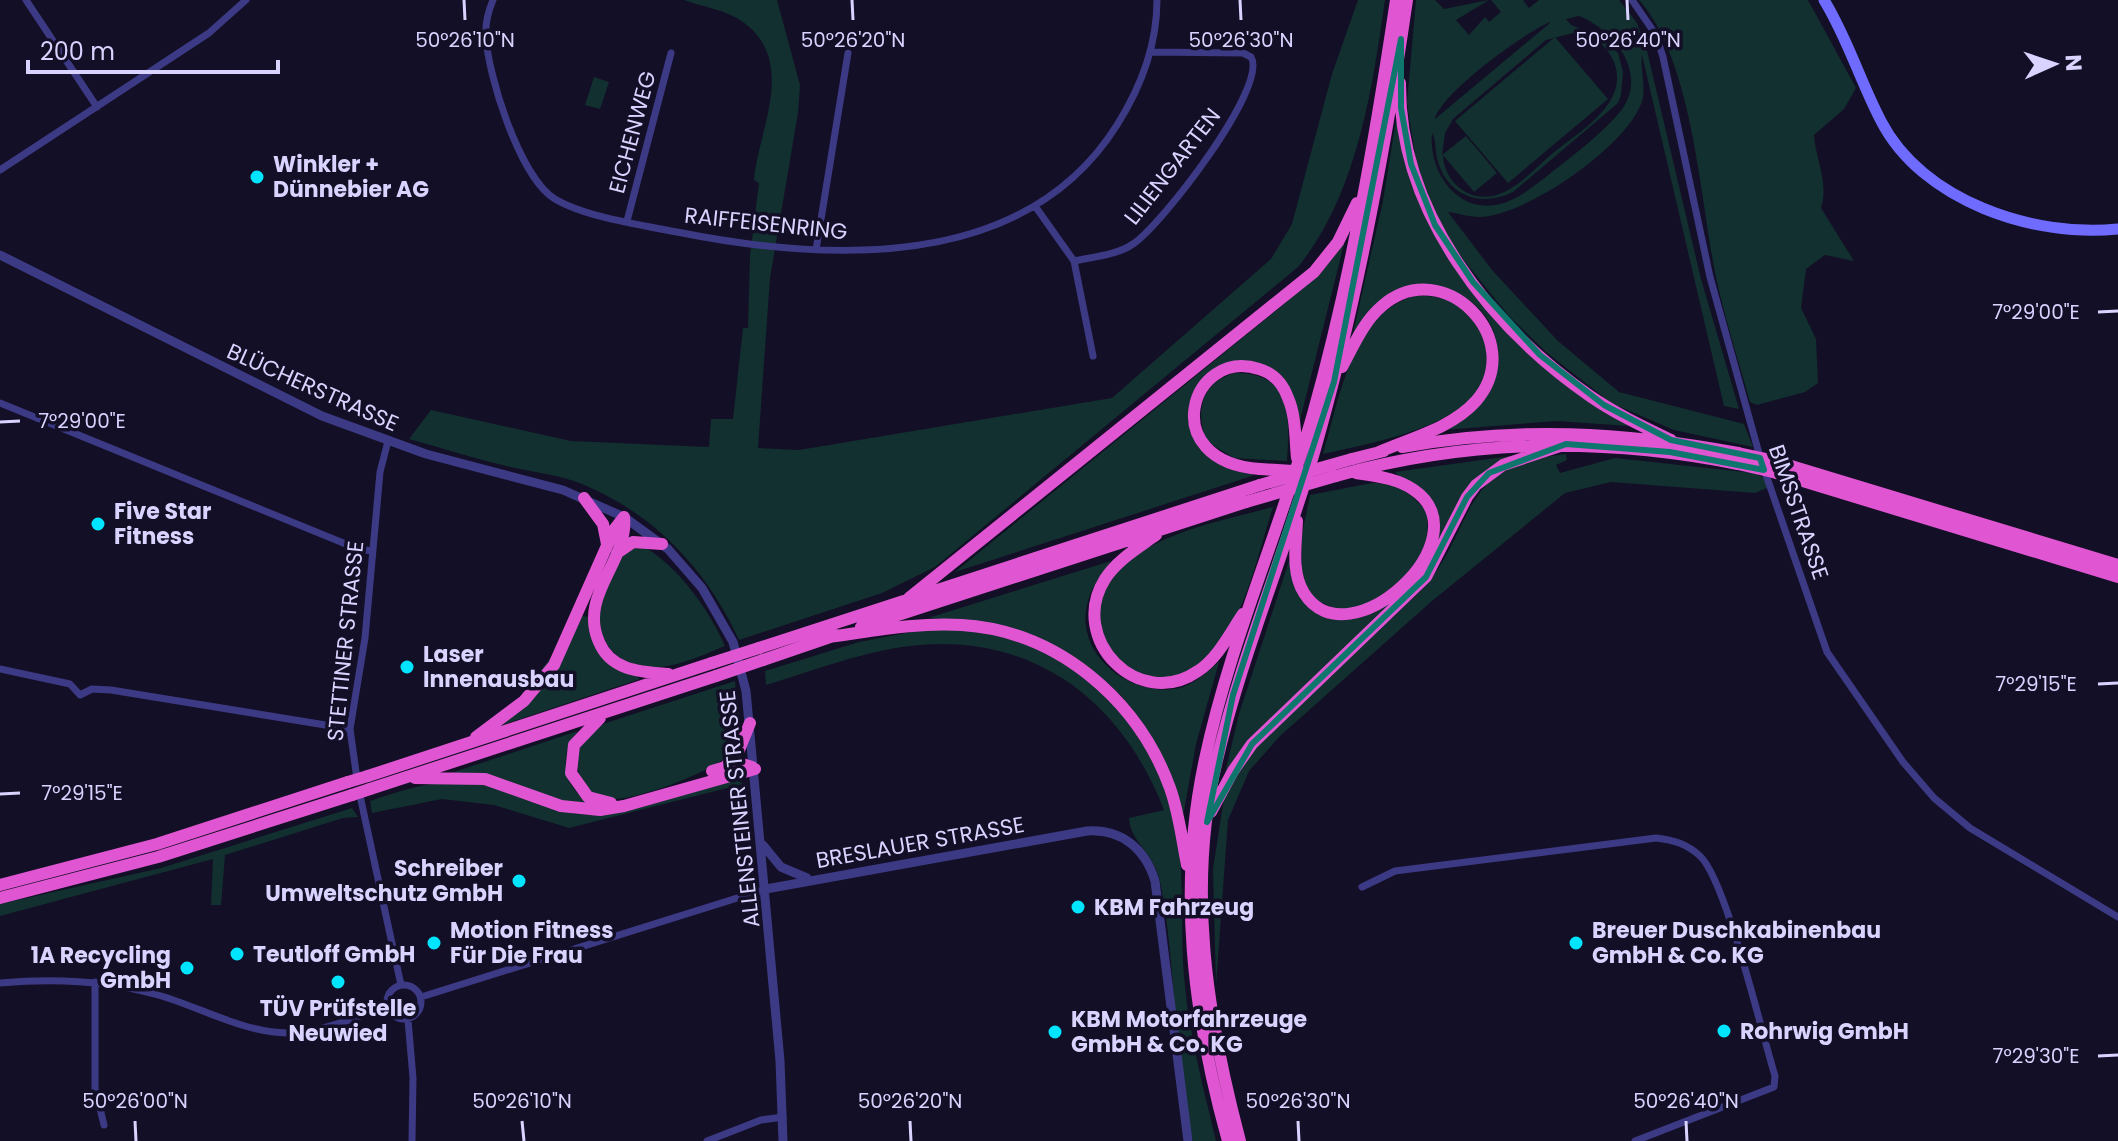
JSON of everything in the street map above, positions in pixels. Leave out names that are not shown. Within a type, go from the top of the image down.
[{"type":"highway","points":[[1190,884],[1204,761],[1252,601],[1301,468],[1335,330],[1366,186],[1396,0]]},
{"type":"highway","points":[[1240,1141],[1218,1054],[1206,980],[1202,883],[1207,822],[1216,762],[1233,695],[1297,506],[1334,382],[1363,259],[1407,0]]},
{"type":"highway","points":[[1401,39],[1400,88],[1407,146],[1426,206],[1445,243],[1497,309],[1559,371],[1614,412],[1671,440],[2118,565]]},
{"type":"highway","points":[[909,598],[1314,272],[1338,242],[1366,186]]},
{"type":"highway","points":[[761,654],[829,637],[1246,502],[1336,476],[1379,452],[1441,426],[1477,400],[1492,366],[1490,339],[1482,321],[1462,300],[1444,292],[1424,290],[1398,295],[1371,318],[1334,382]]},
{"type":"highway","points":[[1301,468],[1293,414],[1281,385],[1254,367],[1223,370],[1199,392],[1193,412],[1197,435],[1209,452],[1223,462],[1260,469],[1301,468],[1352,466],[1450,452],[1566,444],[1738,458]]},
{"type":"highway","points":[[1379,452],[1474,437],[1541,432],[1671,440]]},
{"type":"highway","points":[[1207,822],[1233,771],[1252,744],[1426,577],[1476,485],[1503,465],[1566,444]]},
{"type":"highway","points":[[1297,506],[1296,571],[1307,598],[1323,610],[1340,615],[1359,613],[1376,605],[1419,566],[1432,543],[1434,522],[1427,503],[1413,489],[1352,466]]},
{"type":"highway","points":[[1772,466],[2118,577]]},
{"type":"highway","points":[[404,778],[607,712],[909,598],[1260,485],[1301,468]]},
{"type":"highway","points":[[584,498],[603,524],[611,550],[594,613],[595,631],[602,648],[626,669],[675,675]]},
{"type":"highway","points":[[467,744],[513,710],[544,679],[572,632],[611,550],[625,531],[624,517]]},
{"type":"highway","points":[[1164,529],[1118,563],[1104,580],[1096,600],[1097,638],[1118,668],[1146,681],[1166,683],[1188,678],[1214,656],[1252,601]]},
{"type":"highway","points":[[611,550],[633,542],[662,544]]},
{"type":"highway","points":[[829,637],[919,625],[965,625],[1020,637],[1071,662],[1114,697],[1152,747],[1176,807],[1190,884],[1197,1004],[1228,1141]]},
{"type":"highway","points":[[0,885],[157,844],[350,788],[467,744],[675,675],[714,670]]},
{"type":"highway","points":[[607,712],[578,737],[570,754],[571,773],[588,797],[621,802],[726,766],[744,764],[755,769]]},
{"type":"highway","points":[[726,766],[741,746],[750,723]]},
{"type":"highway","points":[[369,782],[404,778],[485,779],[561,806],[600,810],[755,769]]},
{"type":"highway","points":[[0,898],[104,873],[350,788]]},
{"type":"main road","points":[[1824,0],[1845,33],[1881,122],[1908,159],[1935,181],[1972,202],[2035,225],[2086,232],[2118,229]]},
{"type":"street","points":[[26,0],[97,107]]},
{"type":"street","points":[[0,170],[209,33],[246,0]]},
{"type":"street","name":"RAIFFEISENRING","points":[[493,0],[486,23],[488,56],[507,118],[537,183],[563,203],[627,221],[712,238],[816,250],[871,250],[947,241],[987,230],[1058,191],[1101,148],[1125,112],[1151,52],[1157,0]]},
{"type":"street","name":"BIMSSTRASSE","points":[[1632,0],[1656,35],[1663,57],[1710,277],[1746,414],[1827,652],[1903,762],[1934,798],[1970,828],[2118,917]]},
{"type":"street","name":"LILIENGARTEN","points":[[1074,261],[1122,250],[1140,238],[1177,197],[1221,136],[1244,96],[1254,65],[1248,54],[1151,52]]},
{"type":"street","name":"EICHENWEG","points":[[627,221],[671,53]]},
{"type":"street","points":[[816,250],[848,53]]},
{"type":"street","points":[[1035,206],[1074,261],[1093,356]]},
{"type":"street","name":"BLÜCHERSTRASSE","points":[[0,255],[277,395],[388,441],[584,498],[624,517]]},
{"type":"street","points":[[0,403],[358,549],[372,551]]},
{"type":"street","name":"STETTINER STRASSE","points":[[388,441],[380,472],[365,638],[350,729],[358,786],[401,985]]},
{"type":"street","name":"ALLENSTEINER STRASSE","points":[[624,517],[662,544],[694,578],[725,626],[742,672],[762,843],[783,1141]]},
{"type":"street","points":[[0,669],[70,684],[80,695],[92,689],[111,690],[350,729]]},
{"type":"street","name":"BRESLAUER STRASSE","points":[[421,997],[766,889],[1087,831],[1108,832],[1130,842],[1144,855],[1155,881],[1188,1141]]},
{"type":"street","points":[[1362,887],[1395,871],[1656,838],[1687,846],[1703,858],[1716,879],[1775,1076],[1774,1087],[1635,1141]]},
{"type":"street","points":[[762,843],[787,871],[814,879]]},
{"type":"street","points":[[0,983],[45,979],[95,982],[156,994],[250,1028],[272,1032],[323,1027],[387,1007]]},
{"type":"street","points":[[95,982],[95,1088],[104,1125]]},
{"type":"street","points":[[401,985],[415,989],[421,997],[421,1008],[408,1020],[398,1019],[387,1007],[388,996],[401,985]]},
{"type":"street","points":[[408,1020],[413,1078],[412,1141]]},
{"type":"street","points":[[707,1141],[761,1120],[783,1117]]},
{"type":"highlighted area","points":[[1401,39],[1401,108],[1411,164],[1435,225],[1473,282],[1540,355],[1604,405],[1671,440],[1760,458],[1764,470],[1670,452],[1566,444],[1489,473],[1467,497],[1426,577],[1252,744],[1207,822],[1233,695],[1334,382]]},
{"type":"green space","points":[[684,0],[777,0],[800,85],[770,278],[758,448],[799,450],[1112,398],[1271,259],[1292,224],[1332,74],[1358,0],[1385,0],[1367,105],[1348,174],[1335,207],[1298,267],[935,567],[882,593],[739,640],[726,614],[695,568],[676,547],[633,511],[574,481],[497,464],[409,439],[431,410],[571,441],[709,447],[711,419],[733,419],[743,328],[748,328],[750,256],[759,183],[754,180],[771,97],[772,76],[759,38],[743,22]]},
{"type":"green space","points":[[1416,0],[1435,0],[1444,9],[1489,0],[1456,20],[1469,35],[1485,17],[1489,22],[1501,12],[1491,0],[1523,0],[1529,8],[1539,0],[1619,0],[1637,23],[1647,51],[1701,279],[1739,409],[1724,406],[1642,55],[1641,104],[1631,121],[1595,159],[1546,192],[1499,214],[1479,217],[1448,212],[1492,270],[1558,341],[1619,392],[1744,424],[1753,447],[1674,430],[1611,403],[1546,352],[1509,316],[1452,246],[1434,211],[1416,161],[1407,103]],"holes":[[[1579,16],[1615,43],[1629,69],[1631,83],[1628,98],[1607,126],[1517,197],[1485,206],[1471,203],[1459,196],[1440,175],[1432,147],[1432,133],[1441,171],[1456,190],[1477,198],[1501,197],[1513,192],[1618,103],[1623,72],[1618,53],[1604,38],[1571,25],[1566,19]],[[1550,23],[1435,119],[1452,94],[1467,80],[1522,38]],[[1577,32],[1604,46],[1614,62],[1617,77],[1609,103],[1600,115],[1510,189],[1483,197],[1466,192],[1452,181],[1443,155],[1474,192],[1497,173],[1466,136],[1442,155],[1445,133],[1453,119],[1546,40]]]},
{"type":"green space","points":[[1639,0],[1808,0],[1856,88],[1844,109],[1814,135],[1824,190],[1821,208],[1854,261],[1825,255],[1806,269],[1801,308],[1816,339],[1818,383],[1805,392],[1757,405],[1750,402],[1715,272],[1682,92],[1657,25]]},
{"type":"green space","points":[[1555,37],[1608,99],[1508,183],[1455,121]]},
{"type":"green space","points":[[594,77],[609,82],[600,109],[585,105]]},
{"type":"green space","points":[[1397,114],[1410,177],[1441,246],[1501,323],[1628,426],[1557,421],[1443,430],[1491,385],[1498,363],[1495,337],[1482,312],[1473,303],[1448,291],[1419,289],[1388,295],[1370,312],[1351,342],[1383,201]]},
{"type":"green space","points":[[1344,244],[1300,420],[1264,366],[1235,364],[1212,372],[1196,387],[1189,407],[1190,428],[1201,448],[1223,465],[1255,475],[955,572],[1283,305],[1321,272]]},
{"type":"green space","points":[[1417,295],[1455,303],[1475,322],[1489,361],[1482,386],[1464,405],[1438,421],[1376,442],[1323,454],[1343,384],[1363,338],[1377,320],[1395,305]]},
{"type":"green space","points":[[1234,373],[1267,380],[1277,389],[1287,413],[1287,461],[1234,458],[1206,441],[1201,419],[1204,400],[1214,384]]},
{"type":"green space","points":[[1566,454],[1567,460],[1556,465],[1560,473],[1615,458],[1754,473],[1766,479],[1767,488],[1755,493],[1611,482],[1565,493],[1432,601],[1280,736],[1249,771],[1228,820],[1216,985],[1213,869],[1224,798],[1249,753],[1427,585],[1476,498],[1489,482],[1507,470],[1532,460]]},
{"type":"green space","points":[[1510,456],[1484,474],[1431,568],[1224,777],[1239,714],[1289,561],[1292,561],[1303,600],[1318,613],[1346,620],[1383,606],[1435,550],[1438,532],[1437,514],[1430,498],[1417,485],[1395,472]]},
{"type":"green space","points":[[1372,483],[1397,487],[1421,505],[1427,512],[1428,543],[1408,574],[1371,604],[1340,611],[1314,599],[1302,578],[1301,539],[1310,495]]},
{"type":"green space","points":[[1273,507],[1240,609],[1230,629],[1204,661],[1180,675],[1157,678],[1135,671],[1117,658],[1104,639],[1098,617],[1102,593],[1117,571],[1170,537]]},
{"type":"green space","points":[[644,547],[657,555],[692,590],[725,646],[685,662],[661,667],[634,664],[613,652],[601,631],[602,598],[622,553],[629,548]]},
{"type":"green space","points":[[1111,561],[1091,593],[1086,624],[1090,642],[1112,671],[1128,681],[1165,690],[1188,685],[1219,662],[1196,744],[1183,816],[1168,770],[1148,731],[1123,698],[1092,670],[1057,649],[1018,633],[975,623],[928,618]]},
{"type":"green space","points":[[582,616],[589,617],[592,637],[640,679],[499,726]]},
{"type":"green space","points":[[927,629],[976,631],[1011,639],[1044,653],[1075,671],[1102,694],[1126,720],[1146,750],[1162,782],[1177,837],[1187,1005],[1216,1141],[1193,1141],[1181,1076],[1160,881],[1153,863],[1130,826],[1129,818],[1164,810],[1145,770],[1122,734],[1095,704],[1063,679],[1028,661],[989,649],[947,644],[902,647],[868,654],[766,685],[765,671],[859,642]]},
{"type":"green space","points":[[735,681],[740,734],[735,749],[727,757],[696,774],[639,795],[607,799],[583,788],[574,756],[591,730]]},
{"type":"green space","points":[[578,731],[567,751],[567,773],[576,791],[595,804],[578,806],[448,774]]},
{"type":"green space","points":[[738,780],[743,784],[569,828],[494,805],[442,799],[372,813],[370,801],[414,787],[461,781],[491,786],[553,808],[591,815]]},
{"type":"green space","points":[[352,808],[358,817],[343,818],[225,855],[221,905],[211,905],[213,859],[0,916],[0,904],[161,868]]},
{"type":"place","name":"Winkler + Dünnebier AG","points":[[257,177]]},
{"type":"place","name":"Five Star Fitness","points":[[98,524]]},
{"type":"place","name":"Laser Innenausbau","points":[[407,667]]},
{"type":"place","name":"Schreiber Umweltschutz GmbH","points":[[519,881]]},
{"type":"place","name":"KBM Fahrzeug","points":[[1078,907]]},
{"type":"place","name":"Motion Fitness Für Die Frau","points":[[434,943]]},
{"type":"place","name":"Breuer Duschkabinenbau GmbH & Co. KG","points":[[1576,943]]},
{"type":"place","name":"Teutloff GmbH","points":[[237,954]]},
{"type":"place","name":"1A Recycling GmbH","points":[[187,968]]},
{"type":"place","name":"TÜV Prüfstelle Neuwied","points":[[338,982]]},
{"type":"place","name":"Rohrwig GmbH","points":[[1724,1031]]},
{"type":"place","name":"KBM Motorfahrzeuge GmbH & Co. KG","points":[[1055,1032]]}]
